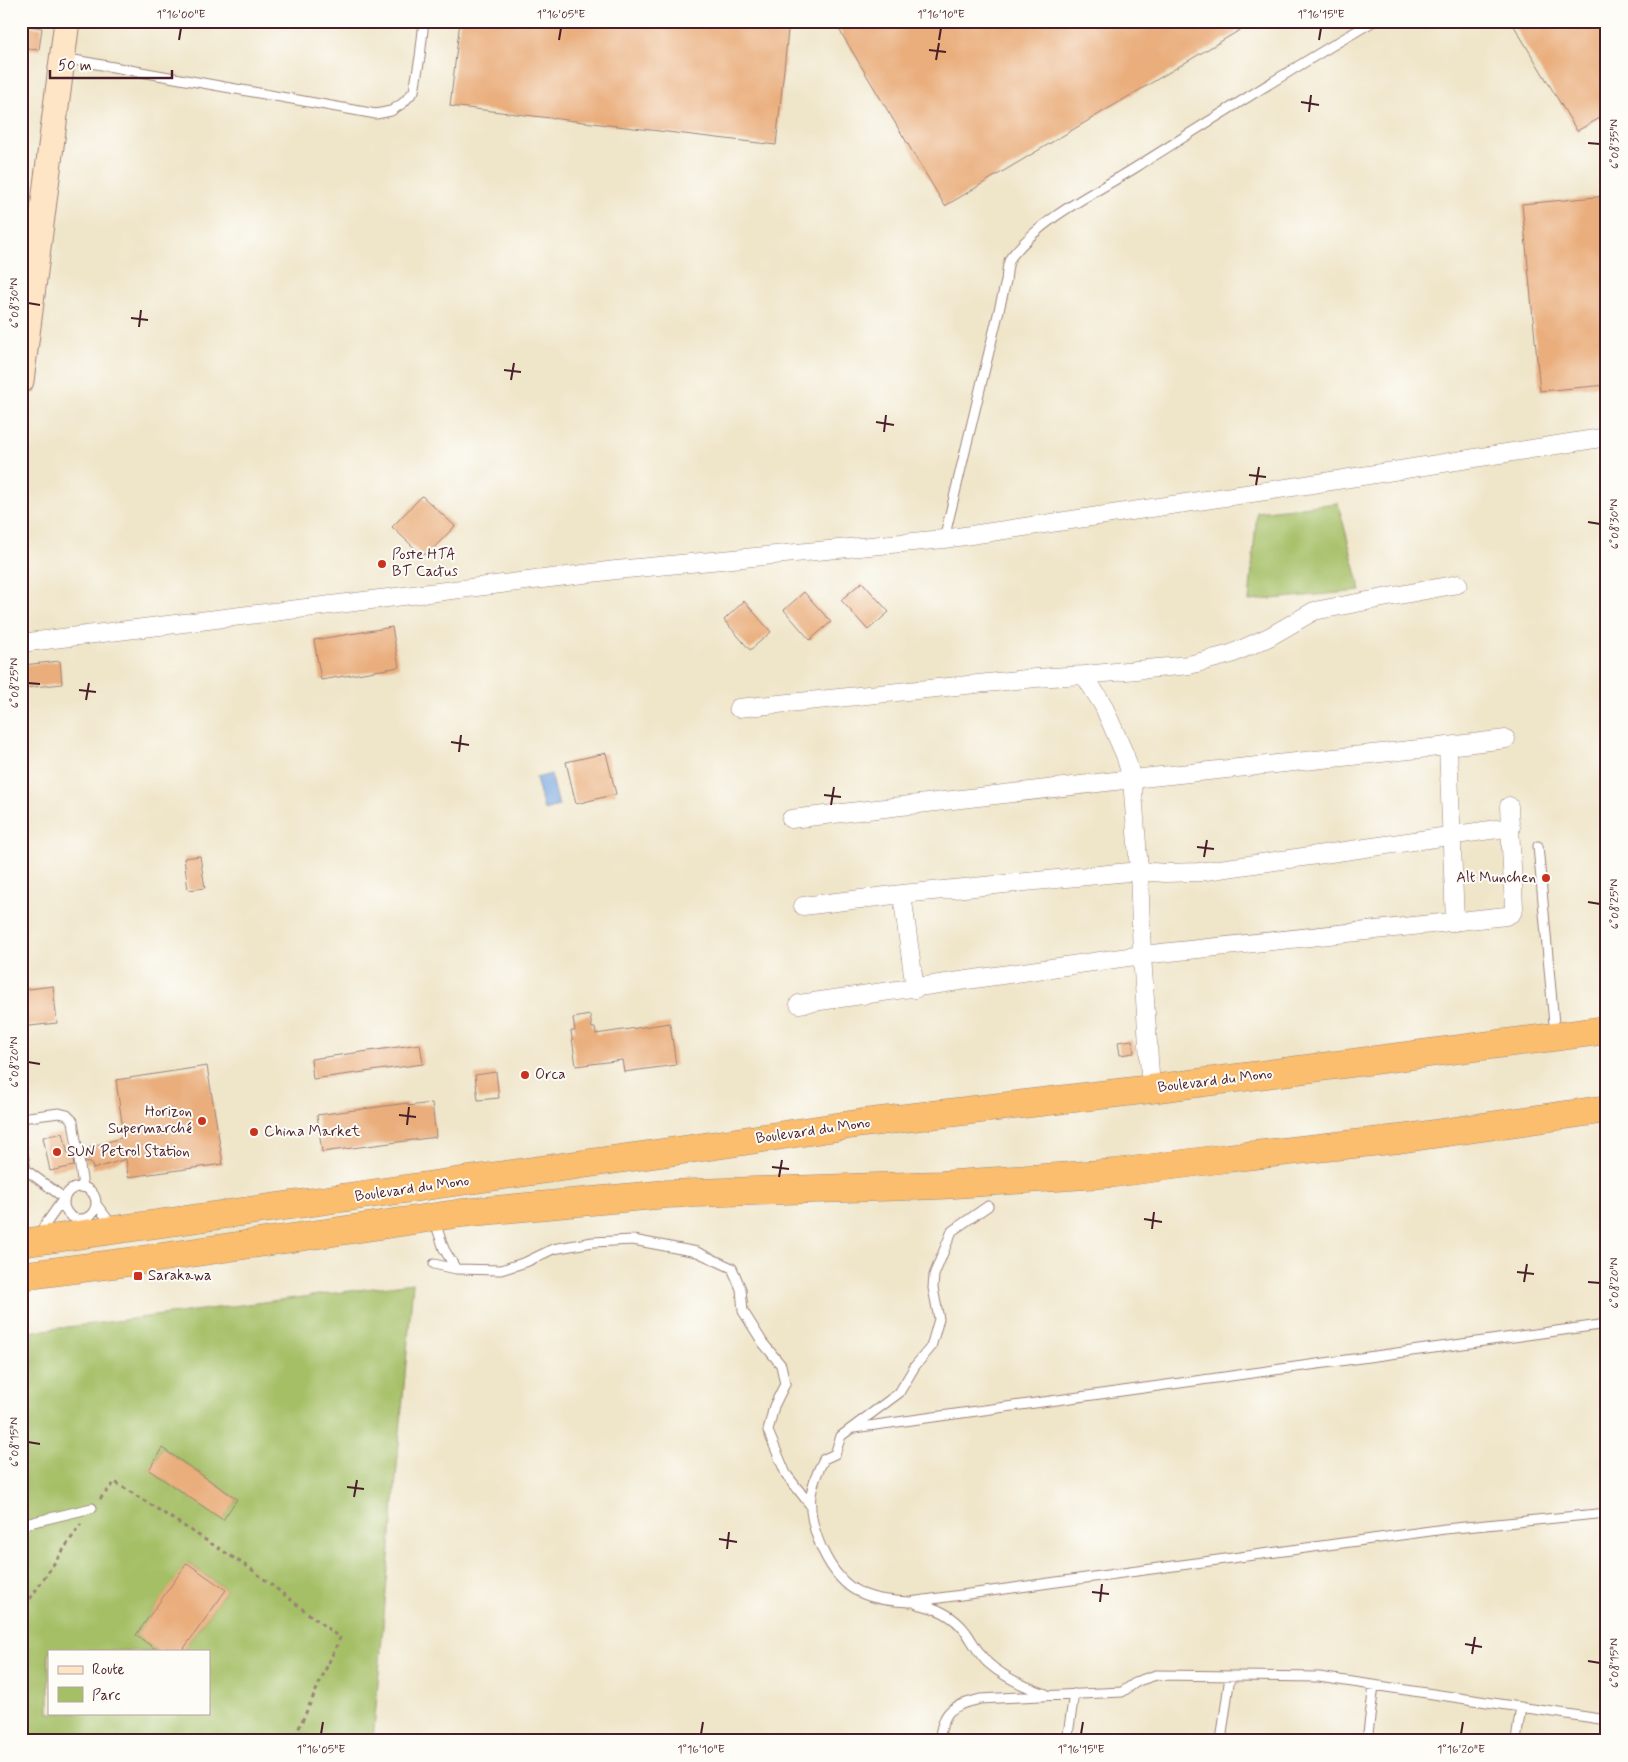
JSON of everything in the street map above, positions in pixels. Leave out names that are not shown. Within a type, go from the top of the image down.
[{"type":"highway","name":"Boulevard du Mono","points":[[27,1242],[117,1231],[863,1124],[1607,1030]]},
{"type":"highway","name":"Boulevard du Mono","points":[[21,1276],[462,1213],[667,1194],[940,1185],[1115,1173],[1236,1157],[1399,1140],[1607,1109]]},
{"type":"street","points":[[21,381],[27,275],[63,58],[67,21]]},
{"type":"street","points":[[21,643],[616,570],[944,539],[1607,437]]},
{"type":"street","points":[[738,708],[1036,678],[1190,665],[1231,654],[1269,637],[1314,611],[1458,584]]},
{"type":"street","points":[[1084,675],[1103,705],[1125,755],[1132,779],[1151,1089]]},
{"type":"street","points":[[791,819],[1506,738]]},
{"type":"street","points":[[1448,746],[1455,922]]},
{"type":"street","points":[[799,1004],[1142,956],[1506,916],[1512,913],[1514,908],[1509,806]]},
{"type":"street","points":[[803,906],[902,894],[1139,871],[1165,873],[1199,872],[1511,827]]},
{"type":"street","points":[[902,894],[915,989]]},
{"type":"lane","points":[[63,58],[376,114],[391,111],[403,103],[414,91],[424,21]]},
{"type":"lane","points":[[944,539],[1010,258],[1028,237],[1052,217],[1374,21]]},
{"type":"lane","points":[[1538,846],[1555,1036]]},
{"type":"lane","points":[[21,1118],[59,1113],[67,1115],[73,1121],[83,1186]]},
{"type":"lane","points":[[21,1143],[24,1170],[64,1198]]},
{"type":"lane","points":[[27,1242],[71,1188],[83,1186],[93,1193],[96,1204],[117,1231]]},
{"type":"lane","points":[[64,1198],[64,1210],[76,1219],[88,1217],[92,1214],[96,1204]]},
{"type":"lane","points":[[988,1206],[952,1231],[948,1240],[934,1275],[933,1288],[939,1319],[931,1347],[915,1366],[898,1393],[841,1436],[835,1454],[824,1459],[821,1464],[813,1484],[811,1506],[816,1536],[822,1550],[834,1570],[845,1581],[859,1592],[865,1594],[889,1601],[910,1602],[936,1608],[948,1615],[965,1631],[987,1662],[1023,1686],[1050,1695]]},
{"type":"lane","points":[[434,1218],[444,1249],[456,1269]]},
{"type":"lane","points":[[434,1264],[456,1269],[501,1270],[526,1262],[553,1250],[592,1242],[632,1240],[697,1252],[732,1268],[741,1289],[743,1310],[763,1343],[781,1365],[785,1384],[774,1406],[768,1431],[786,1474],[811,1506]]},
{"type":"lane","points":[[853,1428],[1607,1324]]},
{"type":"lane","points":[[21,1525],[92,1508]]},
{"type":"lane","points":[[910,1602],[1445,1529],[1607,1513]]},
{"type":"lane","points":[[940,1741],[943,1720],[950,1710],[962,1703],[980,1699],[1122,1692],[1138,1681],[1156,1675],[1319,1677],[1607,1720]]},
{"type":"lane","points":[[1221,1741],[1230,1676]]},
{"type":"lane","points":[[1367,1741],[1374,1685]]},
{"type":"lane","points":[[1067,1741],[1074,1694]]},
{"type":"lane","points":[[1516,1741],[1521,1707]]},
{"type":"path","points":[[21,1612],[92,1508],[115,1482],[251,1569],[340,1638],[292,1741]]},
{"type":"green space","points":[[1338,503],[1361,591],[1249,601],[1257,512]]},
{"type":"green space","points":[[413,1283],[373,1741],[21,1741],[21,1683],[27,1674],[21,1670],[21,1575],[28,1566],[21,1560],[21,1333]],"holes":[[[162,1448],[237,1499],[223,1519],[149,1470]],[[188,1563],[226,1590],[183,1650],[210,1650],[210,1714],[48,1714],[48,1650],[157,1650],[136,1635]]]},
{"type":"water","points":[[551,774],[559,806],[544,810],[536,778]]},
{"type":"building","points":[[460,21],[789,21],[776,145],[450,106]]},
{"type":"building","points":[[834,21],[1255,21],[945,206]]},
{"type":"building","points":[[1511,21],[1607,21],[1607,114],[1577,131]]},
{"type":"building","points":[[21,25],[42,28],[39,50],[21,48]]},
{"type":"building","points":[[1607,196],[1607,385],[1540,391],[1522,204]]},
{"type":"building","points":[[422,496],[455,526],[428,554],[421,554],[392,527]]},
{"type":"building","points":[[862,582],[889,612],[868,630],[841,600]]},
{"type":"building","points":[[804,592],[831,622],[810,640],[784,610]]},
{"type":"building","points":[[744,601],[771,632],[750,650],[724,620]]},
{"type":"building","points":[[392,627],[399,667],[321,680],[314,640]]},
{"type":"building","points":[[60,661],[62,684],[25,688],[23,665]]},
{"type":"building","points":[[606,753],[616,794],[576,804],[566,762]]},
{"type":"building","points":[[200,856],[205,888],[188,890],[184,858]]},
{"type":"building","points":[[53,986],[57,1023],[21,1027],[21,990]]},
{"type":"building","points":[[590,1015],[592,1028],[595,1028],[596,1034],[670,1023],[676,1065],[624,1072],[622,1060],[576,1066],[571,1031],[575,1031],[573,1018]]},
{"type":"building","points":[[1132,1040],[1134,1053],[1120,1055],[1118,1042]]},
{"type":"building","points":[[420,1044],[423,1064],[313,1079],[311,1059]]},
{"type":"building","points":[[207,1066],[223,1164],[128,1177],[126,1159],[93,1169],[91,1162],[86,1163],[84,1149],[124,1137],[116,1080]]},
{"type":"building","points":[[496,1072],[499,1098],[478,1100],[475,1075]]},
{"type":"building","points":[[408,1103],[408,1106],[432,1103],[436,1137],[322,1152],[317,1115]]},
{"type":"building","name":"SUN Petrol Station","points":[[63,1133],[68,1154],[72,1153],[74,1166],[50,1171],[43,1137]]},
{"type":"building","points":[[162,1448],[237,1499],[223,1520],[149,1470]]},
{"type":"building","points":[[187,1563],[226,1590],[183,1650],[157,1650],[136,1635]]},
{"type":"place","name":"Poste HTA BT Cactus","points":[[382,564]]},
{"type":"place","name":"Alt Munchen","points":[[1546,878]]},
{"type":"place","name":"Orca","points":[[525,1075]]},
{"type":"place","name":"Horizon Supermarché","points":[[202,1121]]},
{"type":"place","name":"China Market","points":[[254,1132]]},
{"type":"place","name":"SUN Petrol Station","points":[[57,1152]]},
{"type":"place","name":"Sarakawa","points":[[138,1276]]}]
